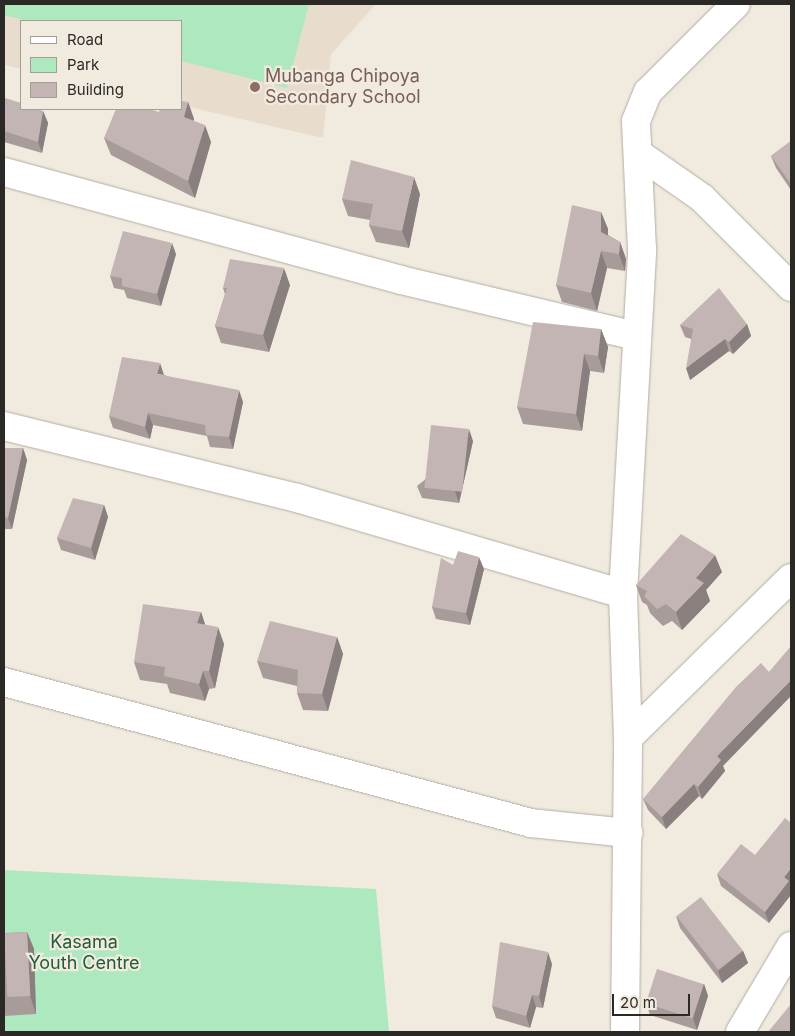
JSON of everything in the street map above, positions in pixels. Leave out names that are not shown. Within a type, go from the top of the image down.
[{"type":"street","points":[[625,1032],[628,738],[623,594],[642,250],[636,121],[648,92],[736,4]]},
{"type":"street","points":[[639,154],[702,198],[791,287]]},
{"type":"street","points":[[4,172],[410,283],[636,336]]},
{"type":"street","points":[[4,426],[297,498],[623,594]]},
{"type":"street","points":[[628,738],[791,578]]},
{"type":"street","points":[[4,682],[531,823],[628,833]]},
{"type":"street","points":[[740,1032],[791,946]]},
{"type":"shaded area","name":"Mubanga Chipoya Secondary School","points":[[4,4],[376,4],[331,54],[323,138],[182,105],[182,20],[20,20],[20,69],[4,65]]},
{"type":"green space","points":[[4,4],[309,4],[287,88],[182,61],[182,20],[24,20],[4,15]]},
{"type":"green space","name":"Kasama Youth Centre","points":[[4,870],[376,889],[389,1032],[4,1032]]},
{"type":"building","points":[[5,98],[20,103],[20,110],[43,111],[38,142],[4,131]]},
{"type":"building","points":[[182,101],[188,102],[184,117],[205,125],[188,181],[104,138],[116,110],[153,110],[159,112],[160,110],[182,110]]},
{"type":"building","points":[[791,141],[791,184],[771,156]]},
{"type":"building","points":[[351,160],[414,177],[402,231],[369,225],[373,204],[342,199]]},
{"type":"building","points":[[572,205],[601,212],[601,232],[620,242],[619,254],[601,251],[591,293],[556,285]]},
{"type":"building","points":[[123,231],[172,243],[157,294],[122,286],[122,278],[110,276]]},
{"type":"building","points":[[230,259],[284,268],[263,335],[215,326],[227,288],[223,288]]},
{"type":"building","points":[[719,288],[747,324],[729,342],[725,339],[686,368],[693,329],[680,325]]},
{"type":"building","points":[[533,322],[601,329],[598,356],[584,354],[576,414],[517,407]]},
{"type":"building","points":[[122,357],[160,363],[157,374],[239,390],[229,437],[206,435],[205,425],[148,413],[145,427],[109,416]]},
{"type":"building","points":[[431,425],[469,429],[462,492],[424,488]]},
{"type":"building","points":[[4,448],[23,448],[8,518],[4,517]]},
{"type":"building","points":[[73,498],[104,505],[91,548],[57,538]]},
{"type":"building","points":[[681,534],[715,555],[696,578],[704,583],[676,612],[666,604],[657,609],[644,596],[647,591],[636,585]]},
{"type":"building","points":[[458,551],[479,557],[466,613],[432,607],[441,558],[453,565]]},
{"type":"building","points":[[143,604],[201,612],[197,623],[218,627],[209,671],[203,671],[199,684],[164,676],[165,667],[134,662]]},
{"type":"building","points":[[270,621],[337,637],[322,694],[297,693],[298,670],[257,661]]},
{"type":"building","points":[[791,646],[791,680],[717,756],[721,760],[698,787],[694,784],[662,817],[643,799],[736,687],[761,663],[769,672]]},
{"type":"building","points":[[785,818],[791,823],[791,868],[784,877],[789,881],[765,912],[717,874],[741,844],[755,855]]},
{"type":"building","points":[[701,897],[743,951],[718,970],[677,916]]},
{"type":"building","points":[[27,932],[30,996],[7,997],[4,933]]},
{"type":"building","points":[[500,942],[548,952],[539,996],[532,995],[526,1016],[492,1006]]},
{"type":"building","points":[[657,969],[704,984],[692,1018],[646,1003]]},
{"type":"building","points":[[791,1004],[791,1032],[768,1032]]},
{"type":"place","name":"Mubanga Chipoya Secondary School","points":[[255,87]]}]
